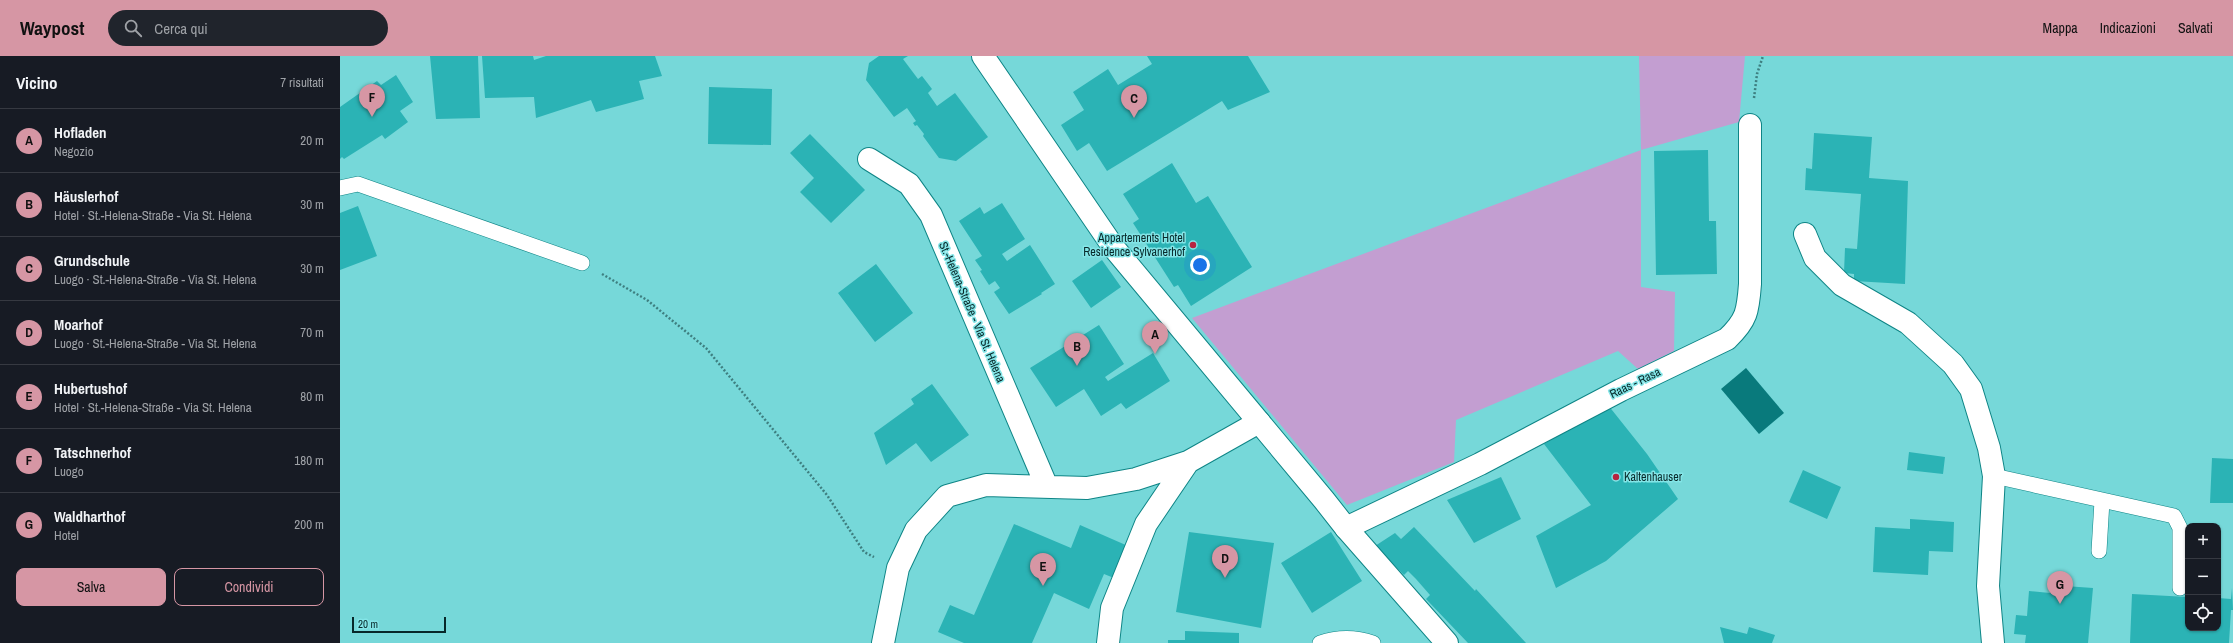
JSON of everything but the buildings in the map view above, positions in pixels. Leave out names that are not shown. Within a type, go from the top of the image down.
[{"type":"street","points":[[983,56],[1114,248],[1346,528],[1447,643]]},
{"type":"street","name":"Raas - Rasa","points":[[1346,528],[1480,464],[1621,390],[1727,339],[1741,325],[1748,307],[1750,284],[1750,125]]},
{"type":"street","name":"St.-Helena-Straße - Via St. Helena","points":[[869,159],[909,184],[931,215],[1047,487]]},
{"type":"street","points":[[1805,234],[1816,258],[1842,285],[1908,323],[1953,364],[1971,389],[1989,448],[1994,476],[1988,586],[1993,643]]},
{"type":"street","points":[[883,643],[898,568],[916,530],[947,496],[986,485],[1087,488],[1136,479],[1188,462],[1258,422]]},
{"type":"street","points":[[1108,643],[1112,608],[1146,524],[1188,462]]},
{"type":"lane","points":[[340,188],[358,184],[582,263]]},
{"type":"lane","points":[[1994,476],[2174,516],[2180,528],[2180,588]]},
{"type":"lane","points":[[2099,551],[2102,501]]},
{"type":"lane","points":[[1320,643],[1335,638],[1364,640],[1373,643]]},
{"type":"path","points":[[1750,125],[1757,74],[1763,56]]},
{"type":"path","points":[[582,263],[647,300],[706,348],[827,495],[864,552],[898,568]]},
{"type":"shaded area","points":[[1639,56],[1745,56],[1739,122],[1641,150]]},
{"type":"shaded area","points":[[1641,150],[1641,287],[1675,292],[1674,351],[1638,369],[1618,351],[1456,420],[1454,462],[1347,505],[1192,318]]},
{"type":"water","points":[[1746,368],[1784,413],[1759,434],[1721,389]]},
{"type":"place","name":"Tatschnerhof","points":[[372,117]]},
{"type":"place","name":"Grundschule","points":[[1134,118]]},
{"type":"place","name":"Appartements Hotel Residence Sylvanerhof","points":[[1193,245]]},
{"type":"place","name":"Hofladen","points":[[1155,354]]},
{"type":"place","name":"Häuslerhof","points":[[1077,366]]},
{"type":"place","name":"Kaltenhauser","points":[[1616,477]]},
{"type":"place","name":"Moarhof","points":[[1225,578]]},
{"type":"place","name":"Hubertushof","points":[[1043,586]]},
{"type":"place","name":"Waldharthof","points":[[2060,604]]}]
